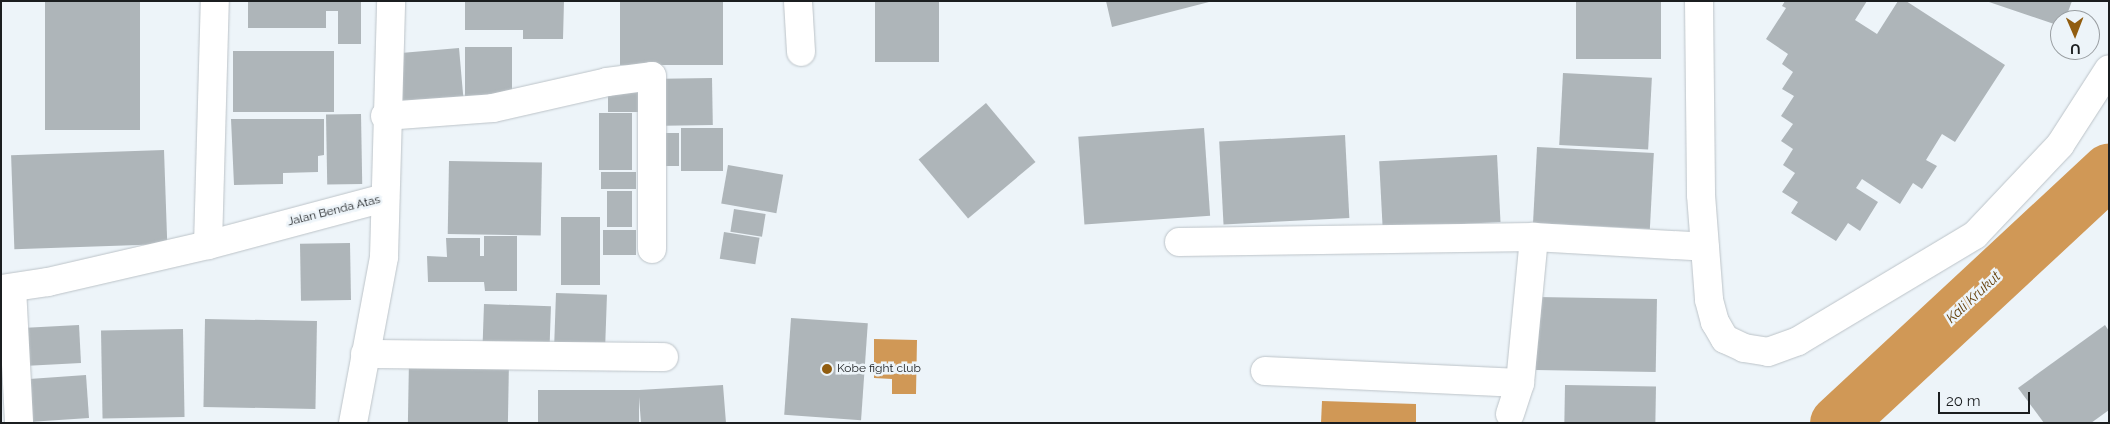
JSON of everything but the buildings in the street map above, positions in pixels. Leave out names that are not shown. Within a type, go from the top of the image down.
[{"type":"street","points":[[208,245],[215,1]]},
{"type":"street","points":[[385,198],[385,116],[391,1]]},
{"type":"street","points":[[798,1],[801,52]]},
{"type":"street","points":[[1699,1],[1705,247],[1710,300],[1716,322],[1725,339],[1744,348],[1768,352],[1798,341],[1975,236],[2047,162],[2107,78]]},
{"type":"street","points":[[385,116],[493,108],[607,82],[652,76],[652,249]]},
{"type":"street","name":"Jalan Benda Atas","points":[[6,288],[208,245],[385,198],[382,272],[364,354],[353,423]]},
{"type":"street","points":[[1179,242],[1534,236],[1705,247]]},
{"type":"street","points":[[1510,414],[1520,383],[1534,236]]},
{"type":"street","points":[[6,288],[19,423]]},
{"type":"street","points":[[364,354],[664,357]]},
{"type":"street","points":[[1266,372],[1520,383]]},
{"type":"shaded area","points":[[874,339],[917,340],[916,394],[892,394],[892,379],[874,378]]},
{"type":"shaded area","points":[[1322,401],[1416,404],[1416,423],[1321,423]]},
{"type":"waterway","name":"Kali Krukut","points":[[1837,423],[2109,170]]},
{"type":"place","name":"Kobe fight club","points":[[827,369]]}]
